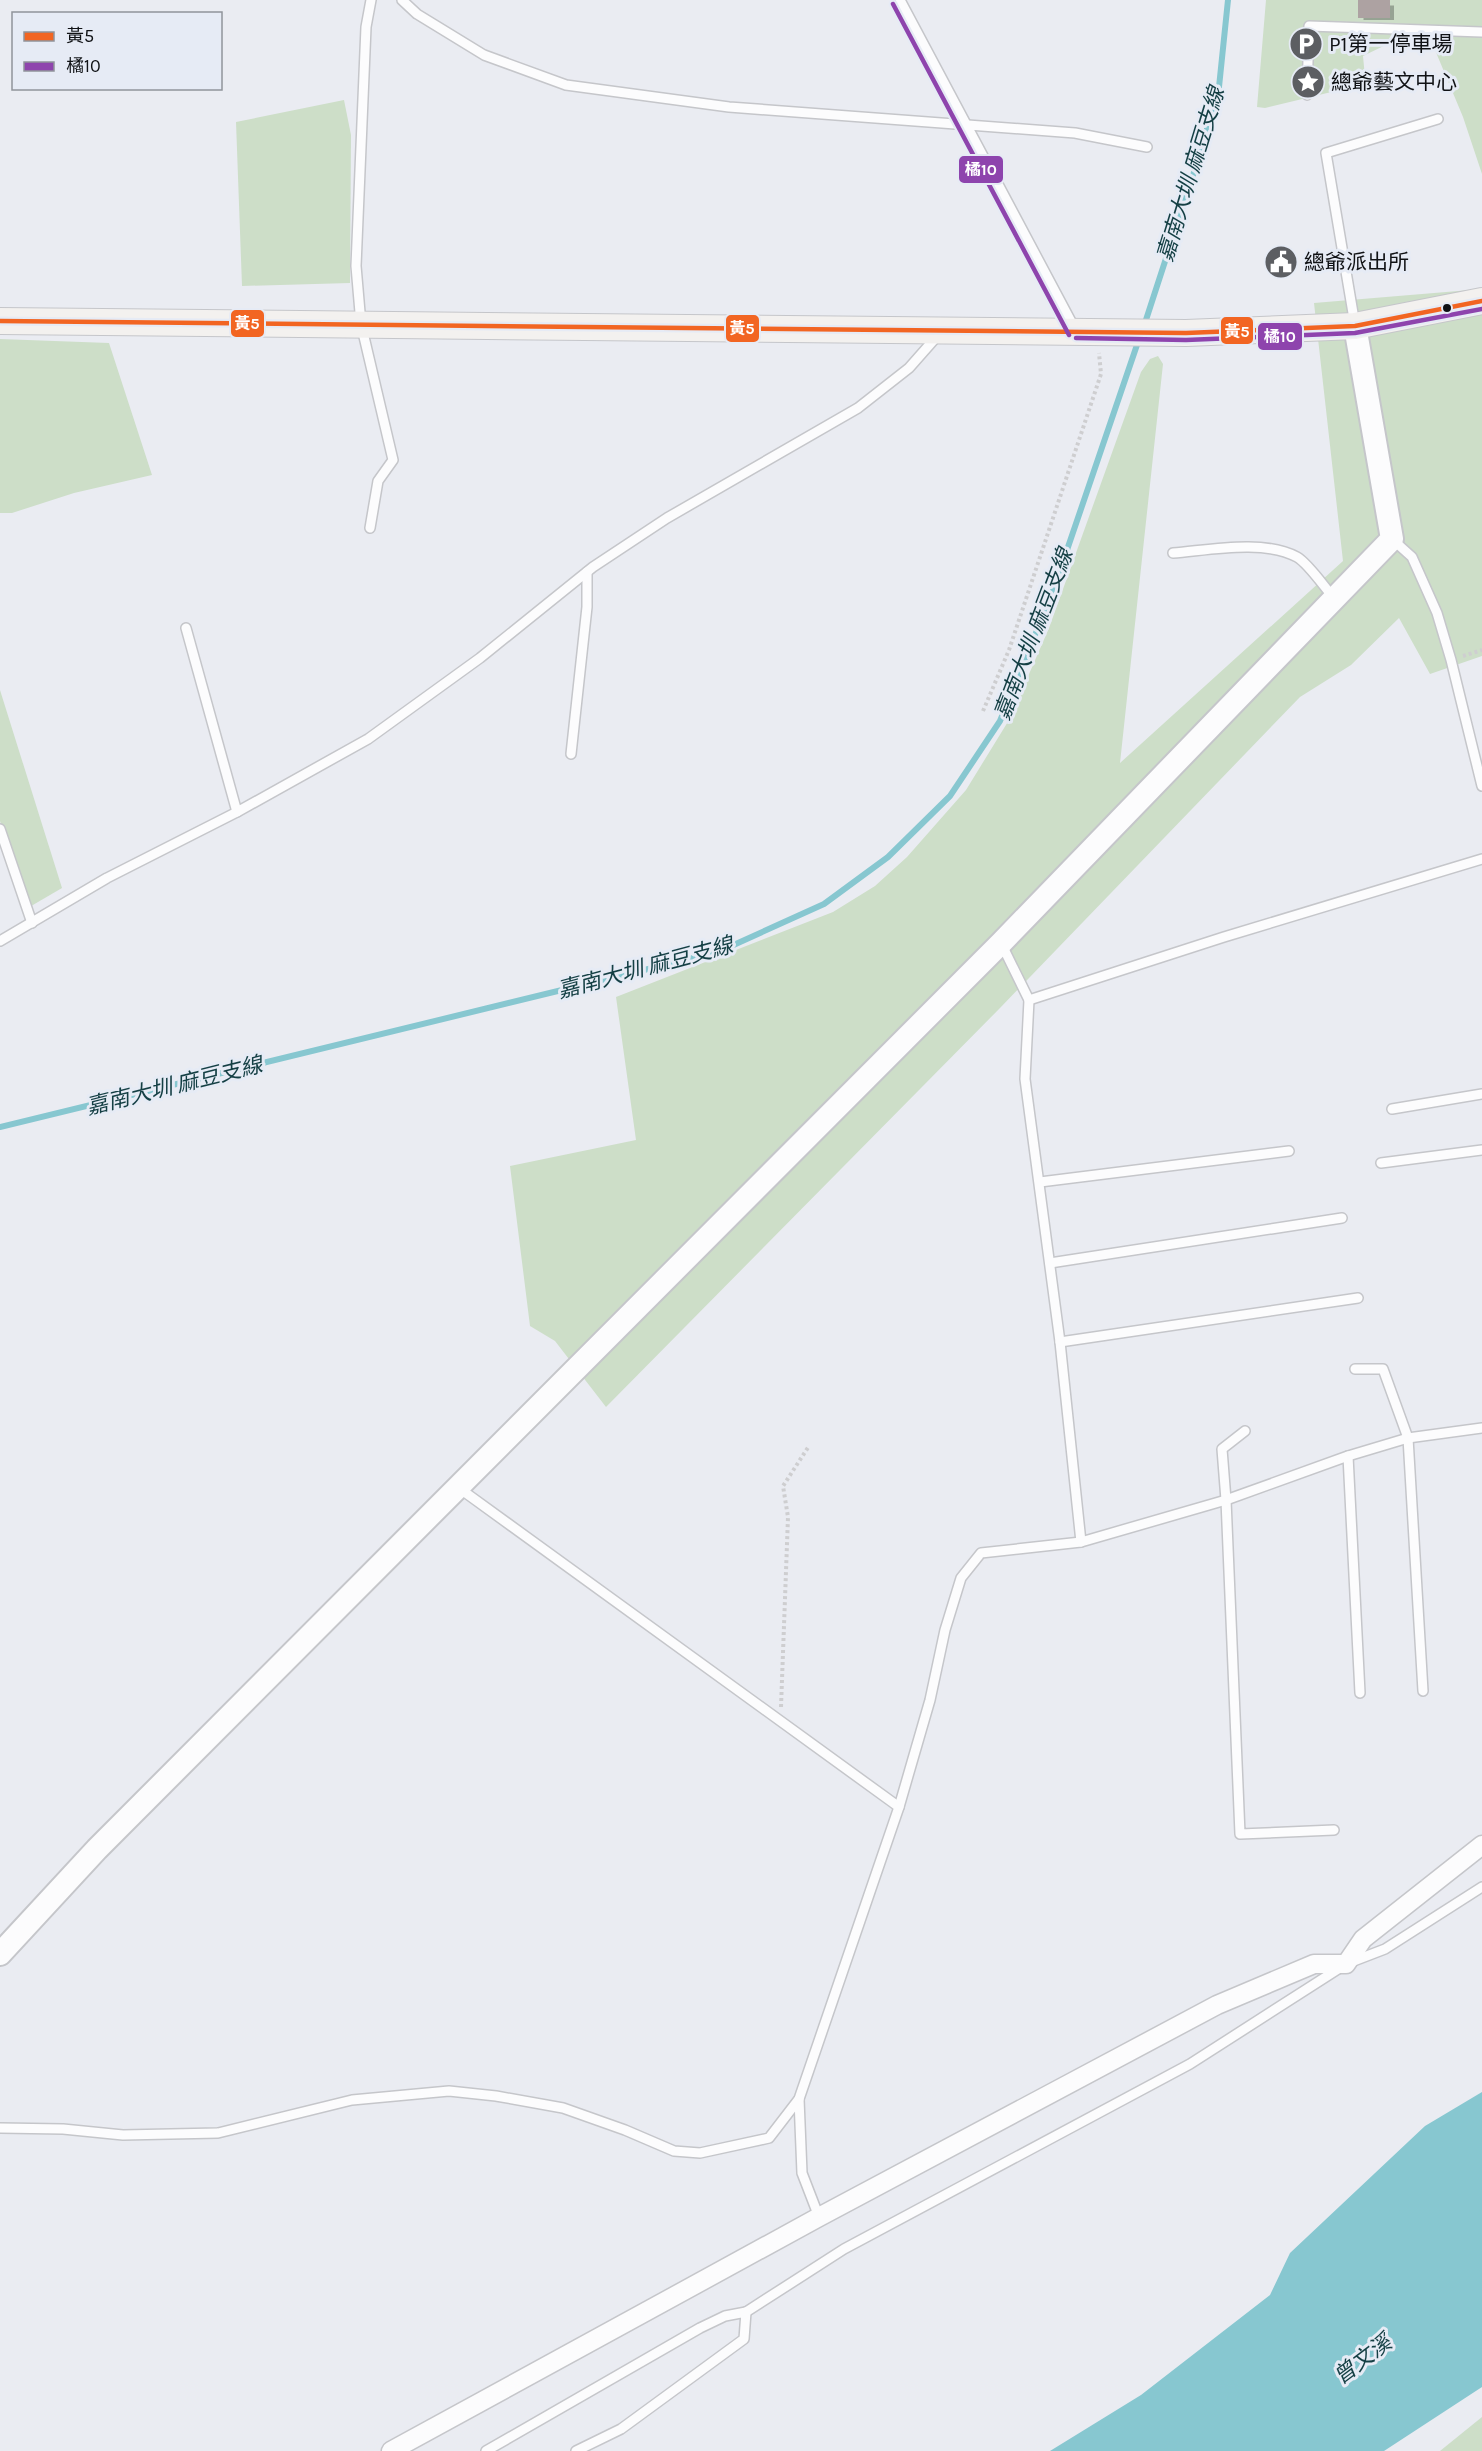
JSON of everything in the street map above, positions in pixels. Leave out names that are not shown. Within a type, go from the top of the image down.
[{"type":"main road","points":[[0,321],[1186,333],[1355,326],[1482,301]]},
{"type":"street","points":[[0,1954],[97,1849],[1001,943],[1392,539],[1355,326]]},
{"type":"street","points":[[392,2451],[819,2217],[1217,2005],[1314,1964],[1346,1964],[1363,1939],[1482,1845]]},
{"type":"lane","points":[[370,528],[378,482],[393,460],[361,324],[356,266],[366,27],[371,0]]},
{"type":"lane","points":[[402,0],[417,14],[484,55],[566,85],[729,107],[1074,133],[1147,147]]},
{"type":"lane","points":[[900,0],[966,124],[1092,332]]},
{"type":"lane","points":[[1307,94],[1309,26],[1482,32]]},
{"type":"lane","points":[[1355,326],[1326,153],[1438,118]]},
{"type":"lane","points":[[0,941],[107,879],[237,812],[368,739],[480,658],[587,572],[667,518],[858,408],[909,368],[942,330]]},
{"type":"lane","points":[[1392,539],[1412,557],[1437,613],[1482,786]]},
{"type":"lane","points":[[1173,553],[1236,547],[1268,549],[1298,558],[1335,599]]},
{"type":"lane","points":[[571,754],[587,607],[587,572]]},
{"type":"lane","points":[[186,628],[237,812]]},
{"type":"lane","points":[[0,829],[32,923]]},
{"type":"lane","points":[[1029,1000],[1224,937],[1482,859]]},
{"type":"lane","points":[[1001,943],[1029,1000],[1025,1079],[1060,1342],[1081,1542]]},
{"type":"lane","points":[[1392,1109],[1482,1094]]},
{"type":"lane","points":[[1381,1163],[1482,1150]]},
{"type":"lane","points":[[1040,1182],[1289,1151]]},
{"type":"lane","points":[[1050,1263],[1342,1218]]},
{"type":"lane","points":[[1060,1342],[1358,1298]]},
{"type":"lane","points":[[1355,1369],[1383,1369],[1408,1438],[1423,1691]]},
{"type":"lane","points":[[0,2128],[63,2129],[123,2135],[218,2133],[352,2100],[449,2091],[496,2096],[563,2108],[625,2130],[674,2151],[700,2153],[769,2138],[799,2099],[899,1807],[930,1700],[945,1630],[961,1578],[981,1553],[1081,1542],[1226,1500],[1348,1456],[1408,1438],[1482,1428]]},
{"type":"lane","points":[[1245,1431],[1222,1449],[1240,1834],[1334,1830]]},
{"type":"lane","points":[[1348,1456],[1360,1693]]},
{"type":"lane","points":[[459,1488],[899,1807]]},
{"type":"lane","points":[[486,2451],[700,2328],[725,2316],[746,2312],[844,2249],[1190,2064],[1346,1964],[1385,1949],[1482,1887]]},
{"type":"lane","points":[[799,2099],[802,2173],[819,2217]]},
{"type":"lane","points":[[576,2451],[621,2429],[744,2339],[746,2312]]},
{"type":"path","points":[[983,711],[1009,650],[1101,374],[1092,332]]},
{"type":"path","points":[[780,1719],[788,1517],[783,1486],[809,1446]]},
{"type":"green space","name":"總爺藝文中心","points":[[1266,0],[1482,0],[1482,174],[1463,117],[1425,26],[1363,56],[1365,77],[1348,88],[1265,108],[1257,107]]},
{"type":"green space","points":[[344,100],[351,135],[350,283],[242,286],[236,122]]},
{"type":"green space","points":[[1482,289],[1482,656],[1430,674],[1399,618],[1351,665],[1300,697],[1000,1008],[606,1407],[555,1341],[530,1326],[510,1166],[636,1140],[616,997],[833,912],[875,886],[907,857],[966,790],[1009,720],[1049,628],[1141,372],[1150,359],[1158,356],[1163,364],[1120,763],[1343,561],[1314,303]]},
{"type":"green space","points":[[0,339],[109,343],[152,475],[74,493],[12,513],[0,513]]},
{"type":"green space","points":[[0,690],[62,888],[26,909],[0,821]]},
{"type":"green space","points":[[1482,2417],[1482,2451],[1440,2451]]},
{"type":"water","name":"曾文溪","points":[[1482,2092],[1482,2387],[1384,2451],[1050,2451],[1141,2395],[1270,2295],[1290,2253],[1425,2126]]},
{"type":"building","points":[[1358,0],[1390,0],[1390,18],[1358,18]]},
{"type":"waterway","name":"嘉南大圳 麻豆支線","points":[[1144,326],[1198,160],[1219,87],[1228,0]]},
{"type":"waterway","name":"嘉南大圳 麻豆支線","points":[[0,1127],[718,952],[824,904],[888,857],[950,796],[1000,721],[1053,591],[1139,339]]},
{"type":"transit line","name":"橘10","points":[[893,4],[1069,335]]},
{"type":"transit line","name":"黃5","points":[[0,321],[1186,333],[1355,326],[1482,301]]},
{"type":"transit line","name":"橘10","points":[[1076,338],[1186,340],[1355,333],[1482,309]]},
{"type":"place","name":"P1第一停車場","points":[[1306,44]]},
{"type":"place","name":"總爺藝文中心","points":[[1308,82]]},
{"type":"place","name":"總爺派出所","points":[[1281,262]]}]
